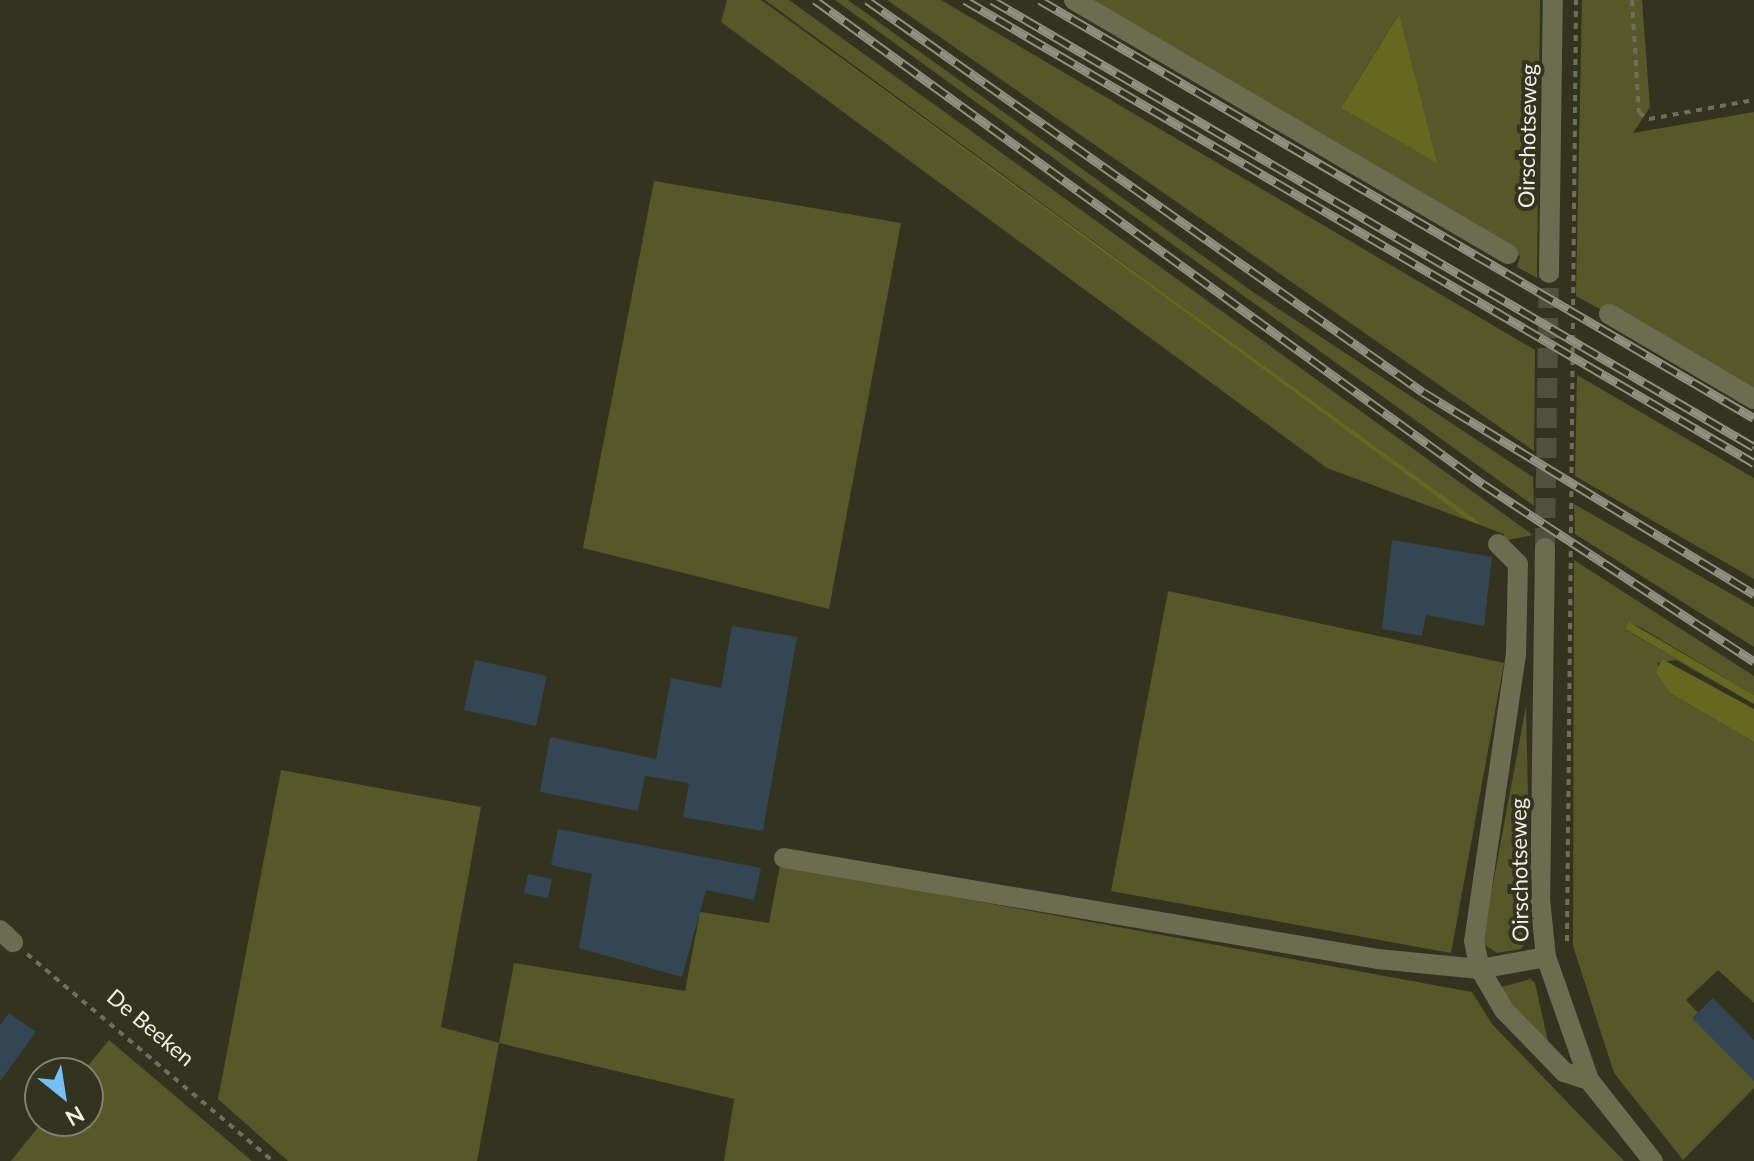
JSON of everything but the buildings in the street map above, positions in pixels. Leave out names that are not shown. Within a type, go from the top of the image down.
[{"type":"street","points":[[1074,0],[1508,254]]},
{"type":"street","name":"Oirschotseweg","points":[[1549,273],[1553,0]]},
{"type":"street","points":[[1609,314],[1754,399]]},
{"type":"street","points":[[1498,544],[1517,558],[1518,627],[1476,903],[1480,969],[1504,1010],[1564,1072],[1589,1080]]},
{"type":"street","name":"Oirschotseweg","points":[[1545,548],[1540,899],[1546,957],[1589,1080],[1653,1161]]},
{"type":"street","points":[[784,858],[1378,959],[1480,969],[1546,957]]},
{"type":"path","points":[[1568,950],[1576,0]]},
{"type":"path","points":[[1632,0],[1639,113],[1649,119],[1754,100]]},
{"type":"path","name":"De Beeken","points":[[6,936],[273,1161]]},
{"type":"green space","points":[[727,0],[761,0],[1479,524],[765,0],[789,0],[1533,535],[1503,541],[1504,534],[1327,468],[721,22]]},
{"type":"green space","points":[[835,0],[848,0],[1253,292],[1533,477],[1534,506]]},
{"type":"green space","points":[[887,0],[941,0],[1535,350],[1534,451]]},
{"type":"green space","points":[[1082,0],[1540,0],[1537,278],[1517,267],[1520,256]],"holes":[[[1398,15],[1436,162],[1341,108]]]},
{"type":"green space","points":[[1582,0],[1642,0],[1650,107],[1633,133],[1754,112],[1754,395],[1576,296]]},
{"type":"green space","points":[[654,181],[901,223],[829,609],[583,548]]},
{"type":"green space","points":[[1577,375],[1754,478],[1754,579],[1575,476]]},
{"type":"green space","points":[[1574,504],[1754,607],[1754,647],[1575,534]]},
{"type":"green space","points":[[1574,560],[1754,676],[1754,695],[1640,627],[1630,623],[1626,630],[1754,704],[1676,660],[1657,663],[1670,693],[1754,742],[1754,1003],[1718,970],[1686,1000],[1754,1072],[1754,1088],[1683,1160],[1614,1073],[1573,946]]},
{"type":"green space","points":[[1168,591],[1504,663],[1451,953],[1111,891]]},
{"type":"green space","points":[[1526,706],[1531,936],[1521,949],[1497,953],[1482,943]]},
{"type":"green space","points":[[281,770],[481,807],[441,1027],[499,1043],[477,1161],[288,1161],[218,1099]]},
{"type":"green space","points":[[780,865],[1472,992],[1492,1024],[1624,1161],[724,1161],[734,1099],[499,1043],[514,963],[685,991],[700,912],[769,923]]},
{"type":"green space","points":[[1530,979],[1535,983],[1549,1046],[1498,988]]},
{"type":"green space","points":[[109,1040],[252,1161],[11,1161],[30,1137],[104,1137],[104,1057],[95,1057]]},
{"type":"shaded area","points":[[761,0],[1479,522],[1478,524],[1467,519]]},
{"type":"shaded area","points":[[1399,14],[1437,163],[1341,108]]},
{"type":"shaded area","points":[[1629,622],[1754,695],[1754,704],[1625,629]]},
{"type":"shaded area","points":[[1662,659],[1754,709],[1754,742],[1670,693],[1656,672]]},
{"type":"tunnel","points":[[1545,548],[1549,273]]},
{"type":"railway","points":[[815,0],[1483,484],[1754,661]]},
{"type":"railway","points":[[867,0],[1423,392],[1754,594]]},
{"type":"railway","points":[[965,0],[1754,463]]},
{"type":"railway","points":[[992,0],[1754,447]]},
{"type":"railway","points":[[1040,0],[1754,418]]}]
